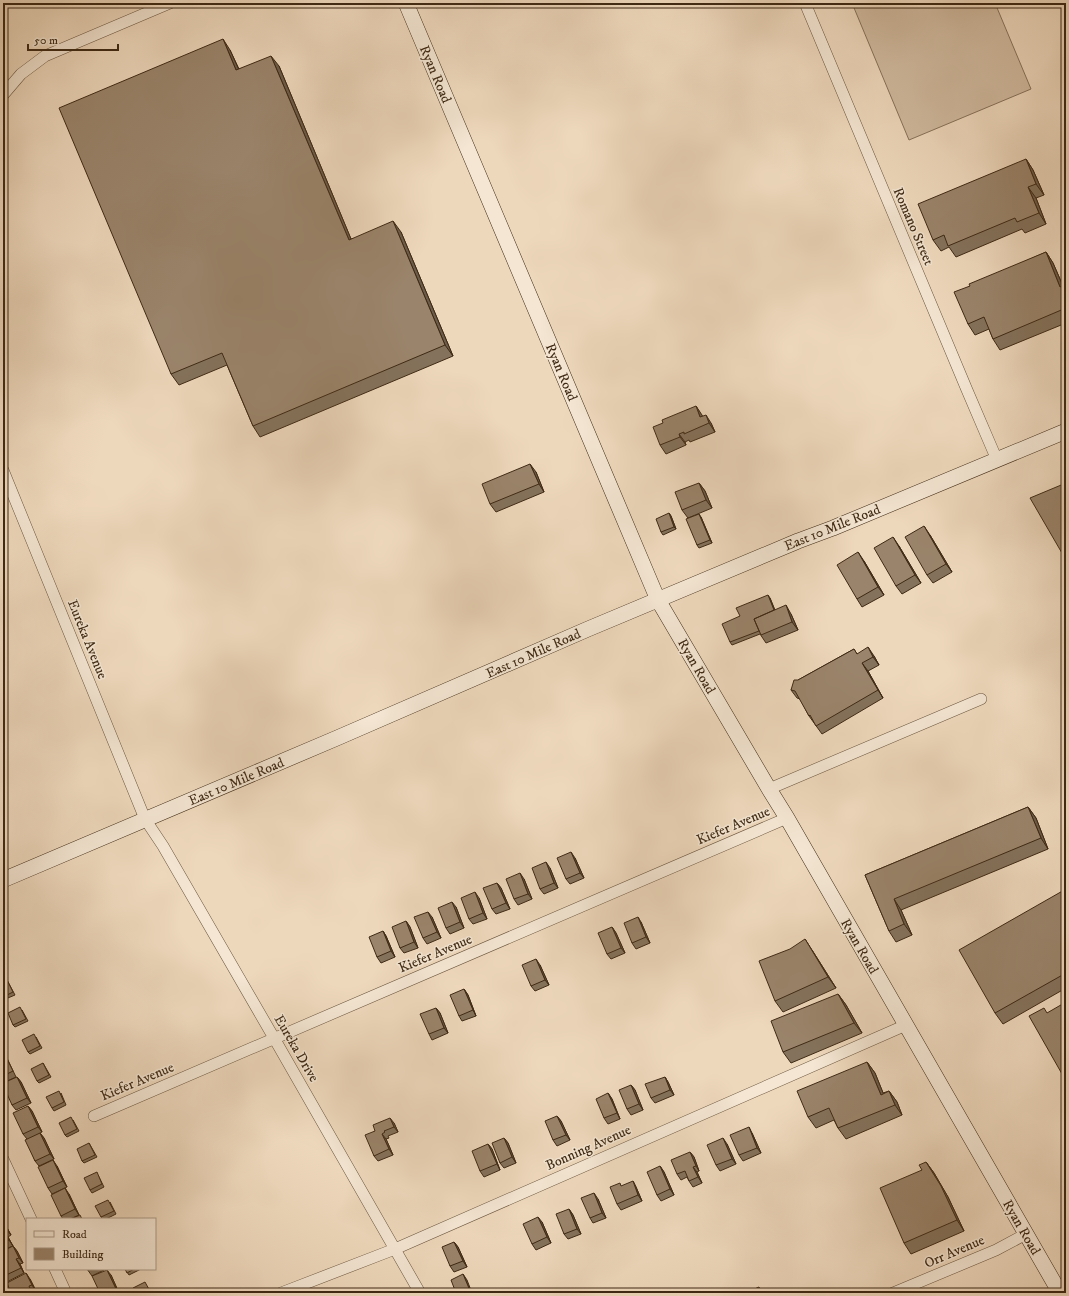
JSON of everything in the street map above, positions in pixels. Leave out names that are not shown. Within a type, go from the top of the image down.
[{"type":"main road","name":"Ryan Road","points":[[406,3],[658,600],[769,789],[788,818],[1060,1293]]},
{"type":"main road","name":"East 10 Mile Road","points":[[3,880],[344,735],[588,629],[1066,431]]},
{"type":"street","points":[[3,95],[21,74],[45,56],[170,3]]},
{"type":"street","name":"Romano Street","points":[[805,3],[997,460]]},
{"type":"street","name":"Eureka Avenue","points":[[3,470],[146,819]]},
{"type":"street","name":"Kiefer Avenue","points":[[769,789],[981,700]]},
{"type":"street","name":"Kiefer Avenue","points":[[94,1116],[788,818]]},
{"type":"street","name":"Eureka Drive","points":[[146,819],[274,1038],[420,1293]]},
{"type":"street","name":"Bonning Avenue","points":[[281,1293],[395,1248],[906,1025]]},
{"type":"street","points":[[3,1160],[31,1218]]},
{"type":"street","name":"Orr Avenue","points":[[893,1293],[996,1250],[1026,1234]]},
{"type":"street","points":[[55,1270],[66,1293]]},
{"type":"shaded area","points":[[852,3],[995,3],[1031,89],[909,140]]},
{"type":"building","points":[[223,39],[236,70],[271,56],[349,240],[393,221],[445,345],[253,426],[222,353],[171,374],[59,108]]},
{"type":"building","points":[[1026,159],[1036,184],[1028,187],[1039,213],[1017,222],[1015,218],[948,246],[944,235],[933,240],[918,204]]},
{"type":"building","points":[[1046,252],[1060,287],[1066,284],[1066,308],[993,339],[984,317],[968,324],[954,292],[970,286],[969,284]]},
{"type":"building","points":[[696,406],[700,417],[706,415],[709,423],[684,434],[684,432],[679,434],[680,437],[660,445],[653,427],[663,423],[662,420]]},
{"type":"building","points":[[530,464],[539,484],[490,504],[482,484]]},
{"type":"building","points":[[699,483],[706,500],[682,510],[675,492]]},
{"type":"building","points":[[1066,483],[1066,560],[1030,498]]},
{"type":"building","points":[[669,513],[674,527],[661,532],[656,519]]},
{"type":"building","points":[[699,514],[710,540],[697,545],[686,519]]},
{"type":"building","points":[[924,526],[946,564],[927,575],[905,537]]},
{"type":"building","points":[[893,537],[915,575],[896,586],[874,548]]},
{"type":"building","points":[[858,552],[878,587],[857,599],[837,565]]},
{"type":"building","points":[[768,595],[774,610],[754,619],[759,631],[730,642],[722,624],[740,616],[736,608]]},
{"type":"building","points":[[786,605],[792,622],[761,635],[754,619]]},
{"type":"building","points":[[868,647],[873,657],[862,663],[878,690],[816,726],[795,691],[791,690],[794,680],[798,680],[854,649],[857,654]]},
{"type":"building","points":[[1028,807],[1041,838],[894,899],[904,924],[889,931],[865,875]]},
{"type":"building","points":[[571,852],[580,873],[566,879],[557,858]]},
{"type":"building","points":[[546,862],[554,883],[540,889],[532,868]]},
{"type":"building","points":[[520,873],[528,894],[514,899],[506,879]]},
{"type":"building","points":[[497,883],[506,903],[492,909],[483,888]]},
{"type":"building","points":[[1066,889],[1066,973],[995,1013],[959,950]]},
{"type":"building","points":[[475,892],[483,913],[469,919],[461,898]]},
{"type":"building","points":[[452,902],[460,922],[446,928],[438,908]]},
{"type":"building","points":[[428,912],[437,932],[423,938],[414,917]]},
{"type":"building","points":[[638,917],[646,937],[632,943],[624,923]]},
{"type":"building","points":[[406,921],[414,942],[400,948],[392,927]]},
{"type":"building","points":[[612,927],[621,948],[607,954],[598,933]]},
{"type":"building","points":[[383,931],[391,951],[377,957],[369,937]]},
{"type":"building","points":[[805,939],[828,977],[775,1001],[759,961],[790,949]]},
{"type":"building","points":[[536,959],[545,980],[531,986],[522,965]]},
{"type":"building","points":[[7,980],[13,992],[3,997],[3,982]]},
{"type":"building","points":[[464,989],[473,1010],[459,1016],[450,995]]},
{"type":"building","points":[[838,994],[854,1023],[783,1052],[771,1021]]},
{"type":"building","points":[[1066,1002],[1066,1081],[1029,1016],[1044,1008],[1047,1013]]},
{"type":"building","points":[[20,1007],[26,1019],[13,1025],[8,1013]]},
{"type":"building","points":[[436,1008],[444,1028],[429,1034],[420,1014]]},
{"type":"building","points":[[34,1034],[40,1046],[28,1052],[22,1040]]},
{"type":"building","points":[[3,1051],[13,1071],[3,1076]]},
{"type":"building","points":[[867,1062],[881,1095],[889,1091],[895,1105],[838,1128],[829,1108],[808,1117],[797,1091]]},
{"type":"building","points":[[43,1063],[49,1075],[37,1081],[31,1069]]},
{"type":"building","points":[[17,1077],[27,1098],[12,1105],[3,1083]]},
{"type":"building","points":[[665,1077],[670,1090],[651,1098],[645,1084]]},
{"type":"building","points":[[631,1085],[639,1104],[627,1109],[619,1090]]},
{"type":"building","points":[[59,1091],[64,1102],[52,1108],[46,1097]]},
{"type":"building","points":[[608,1093],[617,1113],[604,1118],[596,1099]]},
{"type":"building","points":[[28,1106],[38,1127],[23,1134],[13,1113]]},
{"type":"building","points":[[557,1116],[566,1135],[553,1140],[545,1121]]},
{"type":"building","points":[[71,1117],[77,1129],[65,1135],[59,1123]]},
{"type":"building","points":[[390,1118],[394,1127],[384,1131],[385,1132],[382,1134],[389,1149],[374,1156],[365,1135],[375,1131],[373,1125]]},
{"type":"building","points":[[749,1127],[757,1148],[739,1155],[730,1135]]},
{"type":"building","points":[[40,1133],[50,1154],[35,1161],[25,1140]]},
{"type":"building","points":[[504,1138],[512,1157],[500,1163],[492,1143]]},
{"type":"building","points":[[723,1138],[732,1159],[716,1165],[707,1145]]},
{"type":"building","points":[[89,1143],[95,1155],[82,1161],[77,1149]]},
{"type":"building","points":[[488,1144],[497,1164],[480,1171],[472,1151]]},
{"type":"building","points":[[690,1152],[696,1166],[693,1167],[698,1177],[689,1181],[685,1171],[677,1174],[671,1160]]},
{"type":"building","points":[[53,1160],[63,1181],[48,1188],[38,1167]]},
{"type":"building","points":[[926,1162],[941,1186],[957,1220],[904,1243],[880,1188],[922,1170],[919,1165]]},
{"type":"building","points":[[660,1166],[670,1189],[657,1195],[647,1172]]},
{"type":"building","points":[[97,1172],[102,1184],[90,1190],[84,1178]]},
{"type":"building","points":[[633,1181],[638,1195],[617,1204],[610,1187],[620,1183],[621,1186]]},
{"type":"building","points":[[65,1188],[75,1209],[61,1216],[51,1195]]},
{"type":"building","points":[[594,1193],[602,1213],[590,1218],[581,1198]]},
{"type":"building","points":[[108,1200],[114,1211],[101,1217],[95,1206]]},
{"type":"building","points":[[569,1209],[577,1229],[564,1234],[556,1214]]},
{"type":"building","points":[[80,1215],[82,1218],[73,1218]]},
{"type":"building","points":[[538,1217],[547,1237],[532,1244],[523,1224]]},
{"type":"building","points":[[3,1222],[7,1230],[4,1231],[9,1240],[3,1243]]},
{"type":"building","points":[[454,1242],[463,1261],[450,1266],[442,1247]]},
{"type":"building","points":[[13,1246],[19,1258],[16,1259],[21,1268],[4,1276],[3,1251]]},
{"type":"building","points":[[107,1270],[117,1291],[112,1293],[100,1293],[92,1276]]},
{"type":"building","points":[[126,1270],[132,1270],[127,1273]]},
{"type":"building","points":[[26,1273],[32,1285],[29,1286],[32,1293],[11,1293],[7,1283]]},
{"type":"building","points":[[463,1274],[471,1293],[456,1293],[451,1280]]},
{"type":"building","points":[[145,1282],[151,1293],[135,1293],[133,1288]]},
{"type":"building","points":[[759,1287],[762,1293],[745,1293]]}]
